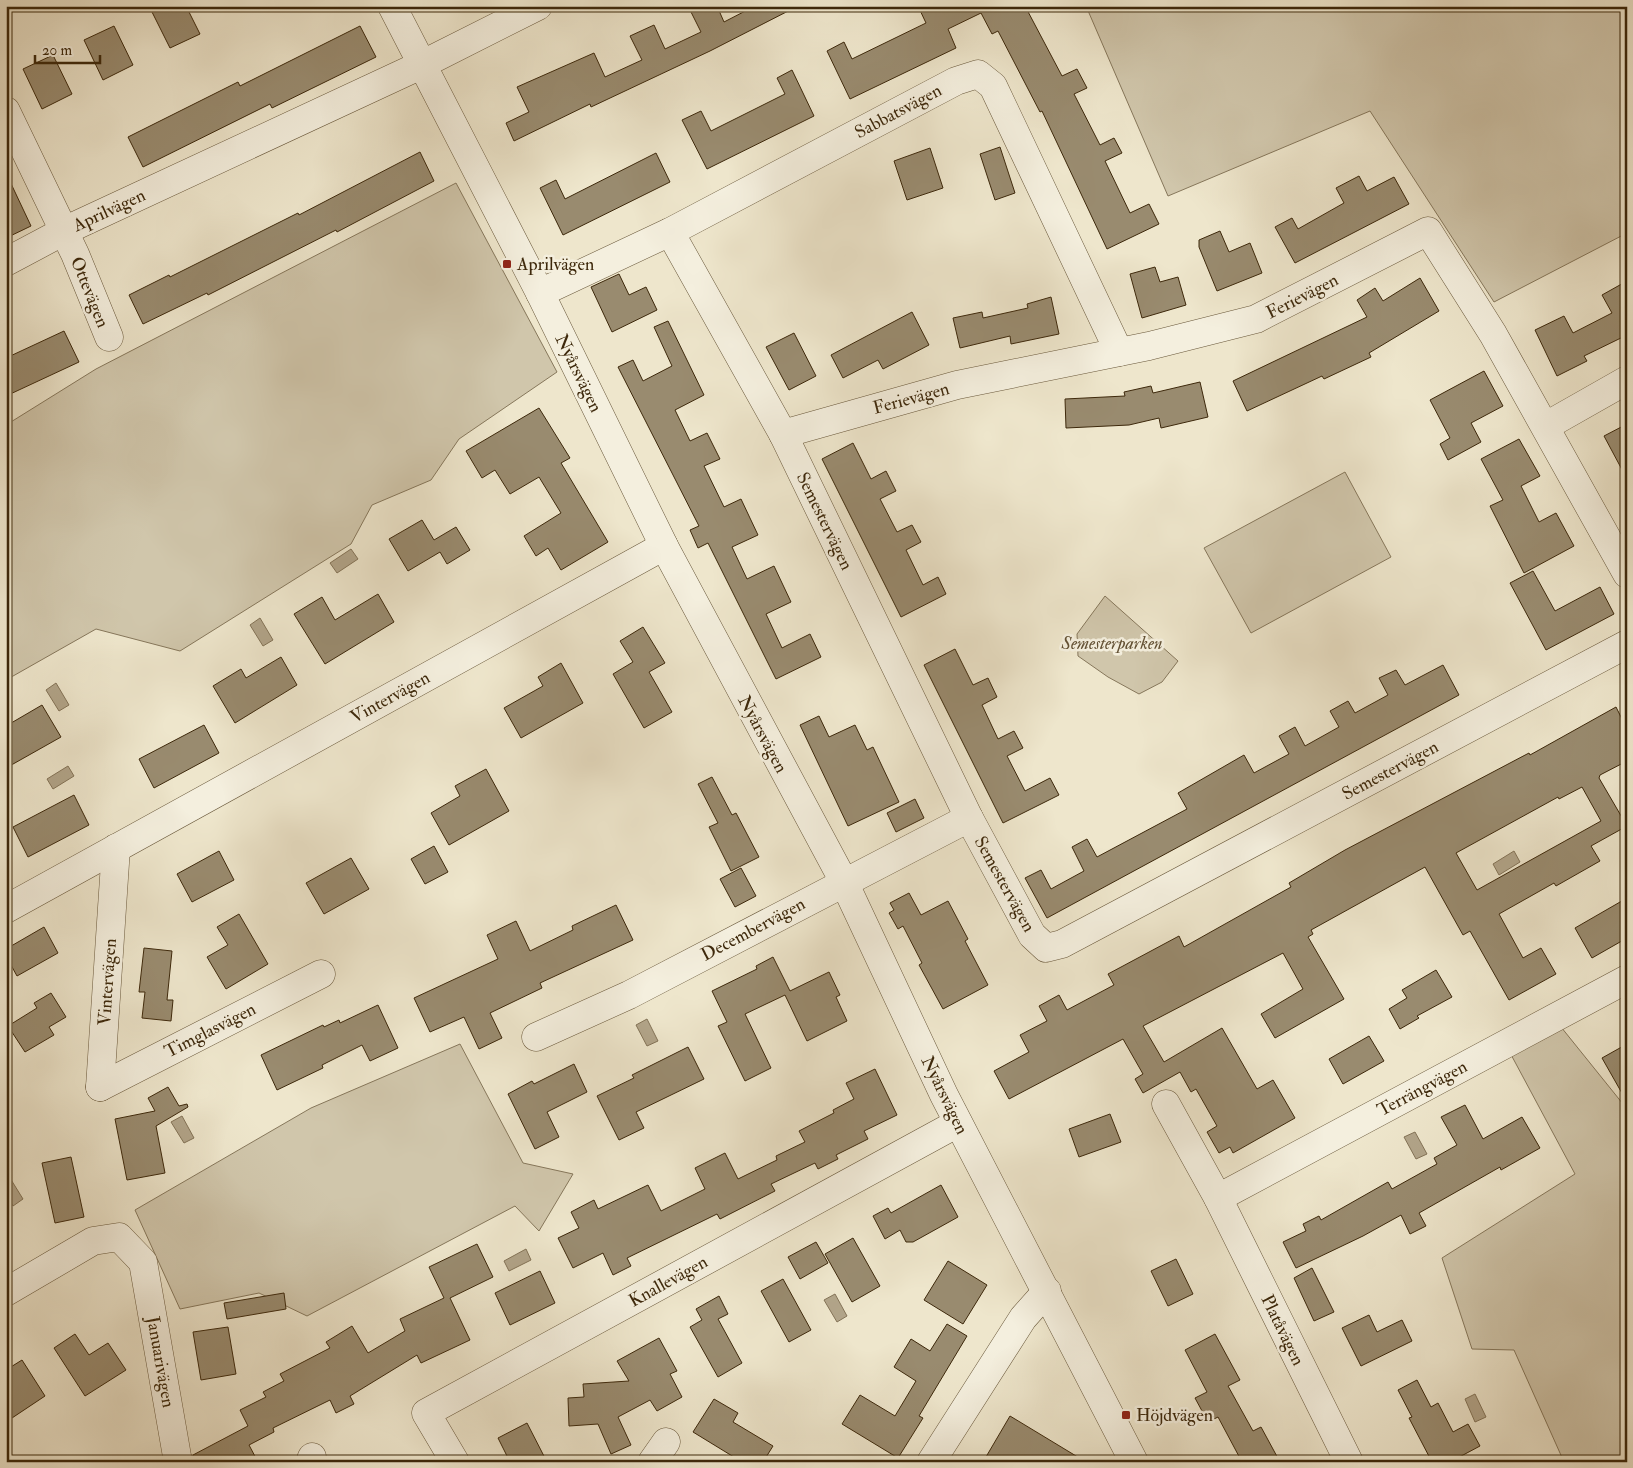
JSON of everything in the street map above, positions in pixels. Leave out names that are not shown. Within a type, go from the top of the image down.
[{"type":"street","name":"Nyårsvägen","points":[[392,6],[540,293],[664,546],[844,882],[958,1123],[1047,1291],[1134,1462]]},
{"type":"street","name":"Aprilvägen","points":[[6,262],[64,232],[421,65],[538,6]]},
{"type":"street","name":"Sabbatsvägen","points":[[540,293],[670,232],[956,81],[978,74],[993,86],[1119,352]]},
{"type":"street","name":"Ottevägen","points":[[6,112],[64,232],[109,337]]},
{"type":"street","name":"Ferievägen","points":[[783,434],[957,386],[1119,352],[1256,319],[1428,231],[1493,334],[1627,574]]},
{"type":"street","name":"Semestervägen","points":[[670,232],[783,434],[969,818],[1032,935],[1046,948],[1062,944],[1627,644]]},
{"type":"street","points":[[1546,426],[1627,380]]},
{"type":"street","name":"Vintervägen","points":[[6,909],[664,546]]},
{"type":"street","name":"Decembervägen","points":[[536,1037],[629,995],[969,818]]},
{"type":"street","name":"Vintervägen","points":[[100,1087],[116,848]]},
{"type":"street","name":"Timglasvägen","points":[[100,1087],[321,974]]},
{"type":"street","name":"Terrängvägen","points":[[1218,1198],[1627,978]]},
{"type":"street","name":"Platåvägen","points":[[1166,1104],[1218,1198],[1349,1462]]},
{"type":"street","name":"Knallevägen","points":[[455,1462],[426,1413],[958,1123]]},
{"type":"street","name":"Januarivägen","points":[[6,1292],[93,1241],[119,1237],[143,1262],[178,1462]]},
{"type":"street","points":[[931,1462],[1023,1318],[1047,1291]]},
{"type":"green space","points":[[1086,6],[1627,6],[1627,233],[1494,302],[1370,111],[1168,196]]},
{"type":"green space","points":[[456,183],[557,372],[459,439],[431,480],[372,505],[351,544],[180,651],[96,629],[6,680],[6,425],[96,369]]},
{"type":"green space","points":[[1345,472],[1391,557],[1251,633],[1204,548]]},
{"type":"green space","name":"Semesterparken","points":[[1105,596],[1178,661],[1162,682],[1139,694],[1108,677],[1078,656],[1077,634]]},
{"type":"green space","points":[[1557,1022],[1627,1109],[1627,1462],[1564,1462],[1514,1350],[1472,1349],[1442,1258],[1575,1174],[1508,1049]]},
{"type":"green space","points":[[460,1044],[523,1163],[573,1174],[539,1231],[515,1206],[307,1316],[259,1293],[180,1309],[135,1210],[311,1108]]},
{"type":"shaded area","points":[[351,549],[358,559],[337,573],[330,563]]},
{"type":"shaded area","points":[[260,618],[273,640],[263,646],[250,625]]},
{"type":"shaded area","points":[[56,683],[69,705],[59,711],[46,690]]},
{"type":"shaded area","points":[[68,766],[74,776],[53,789],[47,779]]},
{"type":"shaded area","points":[[1514,851],[1520,862],[1499,875],[1493,864]]},
{"type":"shaded area","points":[[647,1019],[658,1041],[647,1046],[636,1025]]},
{"type":"shaded area","points":[[182,1116],[194,1138],[184,1143],[171,1122]]},
{"type":"shaded area","points":[[1415,1132],[1427,1154],[1416,1159],[1404,1137]]},
{"type":"shaded area","points":[[10,1178],[23,1199],[13,1206],[6,1194],[6,1180]]},
{"type":"shaded area","points":[[526,1249],[531,1260],[509,1271],[504,1261]]},
{"type":"shaded area","points":[[835,1294],[847,1316],[837,1322],[824,1300]]},
{"type":"shaded area","points":[[1475,1394],[1486,1417],[1475,1422],[1465,1399]]},
{"type":"building","points":[[149,6],[186,6],[200,34],[170,48]]},
{"type":"building","points":[[688,6],[717,6],[724,22],[755,6],[798,6],[710,51],[591,107],[590,104],[514,141],[506,123],[529,112],[517,87],[594,53],[605,77],[642,60],[630,36],[654,25],[665,49],[701,32]]},
{"type":"building","points":[[918,6],[1025,6],[1062,76],[1077,69],[1087,88],[1074,94],[1100,145],[1114,138],[1122,153],[1105,161],[1130,213],[1149,204],[1159,224],[1107,249],[1042,111],[1040,112],[998,31],[992,34],[981,13],[948,29],[956,48],[850,99],[827,51],[844,42],[852,59],[926,23]]},
{"type":"building","points":[[114,26],[133,65],[103,80],[84,40]]},
{"type":"building","points":[[360,26],[376,57],[272,108],[270,104],[143,167],[128,137],[238,82],[240,86]]},
{"type":"building","points":[[53,55],[72,94],[42,109],[23,69]]},
{"type":"building","points":[[792,70],[814,116],[707,169],[682,120],[701,111],[711,131],[785,94],[777,78]]},
{"type":"building","points":[[1000,147],[1015,193],[995,200],[980,154]]},
{"type":"building","points":[[930,148],[943,188],[907,200],[894,161]]},
{"type":"building","points":[[420,152],[434,181],[337,232],[336,230],[208,295],[207,293],[143,324],[129,295],[169,275],[170,277],[298,213],[299,215]]},
{"type":"building","points":[[656,153],[670,182],[563,235],[540,188],[556,180],[565,199]]},
{"type":"building","points":[[6,173],[31,226],[6,238]]},
{"type":"building","points":[[1359,176],[1367,191],[1394,177],[1409,204],[1295,263],[1275,227],[1292,218],[1298,229],[1344,203],[1336,188]]},
{"type":"building","points":[[1220,231],[1229,252],[1250,243],[1262,273],[1217,291],[1199,247],[1199,240]]},
{"type":"building","points":[[1155,267],[1160,282],[1178,277],[1186,305],[1142,318],[1130,274]]},
{"type":"building","points":[[619,274],[629,295],[646,287],[657,310],[612,332],[591,287]]},
{"type":"building","points":[[1420,278],[1439,311],[1369,353],[1371,357],[1324,379],[1322,376],[1247,411],[1233,381],[1367,317],[1357,300],[1375,288],[1383,301]]},
{"type":"building","points":[[1627,281],[1627,339],[1625,336],[1584,356],[1587,361],[1557,376],[1535,330],[1564,316],[1573,333],[1612,313],[1602,295]]},
{"type":"building","points":[[1051,297],[1059,334],[1011,344],[1010,336],[960,348],[953,318],[982,312],[983,318],[1028,308],[1027,304]]},
{"type":"building","points":[[912,312],[929,345],[883,369],[878,360],[843,378],[831,355]]},
{"type":"building","points":[[668,321],[704,395],[675,410],[690,441],[707,433],[720,459],[704,466],[724,507],[741,499],[758,535],[732,547],[747,579],[774,566],[791,602],[766,614],[782,648],[810,634],[821,657],[776,679],[708,543],[698,548],[690,530],[699,526],[618,367],[633,360],[643,381],[672,366],[654,327]]},
{"type":"building","points":[[64,331],[79,362],[6,396],[6,358]]},
{"type":"building","points":[[794,333],[816,376],[789,390],[766,347]]},
{"type":"building","points":[[1484,371],[1503,406],[1471,423],[1481,442],[1448,460],[1440,444],[1450,438],[1430,400]]},
{"type":"building","points":[[1200,382],[1208,417],[1161,428],[1159,418],[1129,425],[1066,428],[1065,399],[1125,396],[1124,392],[1151,386],[1153,393]]},
{"type":"building","points":[[539,408],[570,458],[561,463],[608,542],[561,570],[548,548],[536,556],[524,536],[561,513],[539,477],[510,494],[495,470],[482,478],[466,451]]},
{"type":"building","points":[[1627,424],[1627,479],[1604,436]]},
{"type":"building","points":[[1519,439],[1540,476],[1521,486],[1539,522],[1556,513],[1574,546],[1524,573],[1490,506],[1503,500],[1481,459]]},
{"type":"building","points":[[853,443],[871,479],[886,471],[896,491],[880,499],[897,532],[912,525],[921,542],[906,550],[923,585],[938,577],[946,594],[901,617],[822,459]]},
{"type":"building","points":[[422,520],[434,540],[456,527],[470,550],[447,564],[440,552],[408,571],[389,539]]},
{"type":"building","points":[[1533,571],[1555,611],[1600,587],[1614,614],[1546,650],[1510,583]]},
{"type":"building","points":[[378,594],[394,622],[325,664],[294,614],[322,597],[335,620]]},
{"type":"building","points":[[643,627],[665,663],[649,672],[672,712],[644,728],[613,674],[633,662],[620,641]]},
{"type":"building","points":[[955,649],[973,685],[988,678],[997,697],[982,705],[998,739],[1014,731],[1023,748],[1007,756],[1025,791],[1050,778],[1059,795],[1003,823],[924,665]]},
{"type":"building","points":[[281,657],[297,685],[235,723],[213,686],[241,669],[246,678]]},
{"type":"building","points":[[561,663],[583,703],[521,738],[504,708],[543,686],[538,677]]},
{"type":"building","points":[[1443,665],[1459,695],[1047,918],[1025,878],[1041,870],[1051,889],[1084,871],[1072,847],[1087,839],[1097,857],[1187,809],[1178,793],[1244,755],[1254,773],[1289,754],[1279,736],[1295,727],[1305,746],[1339,727],[1330,711],[1348,701],[1355,713],[1388,695],[1379,678],[1396,670],[1405,685]]},
{"type":"building","points":[[42,705],[61,737],[6,768],[6,726]]},
{"type":"building","points":[[1616,707],[1627,729],[1627,761],[1600,775],[1599,778],[1627,826],[1591,846],[1600,861],[1556,886],[1554,883],[1499,914],[1523,958],[1541,948],[1556,974],[1509,1000],[1470,931],[1463,935],[1425,867],[1311,930],[1313,934],[1308,937],[1344,999],[1275,1038],[1261,1014],[1303,989],[1283,953],[1143,1026],[1164,1062],[1222,1028],[1257,1089],[1273,1080],[1295,1118],[1233,1153],[1230,1147],[1219,1153],[1207,1132],[1217,1126],[1196,1089],[1191,1092],[1180,1072],[1143,1093],[1135,1079],[1143,1074],[1123,1039],[1009,1099],[994,1071],[1029,1052],[1020,1035],[1047,1021],[1039,1006],[1059,995],[1067,1010],[1114,985],[1108,974],[1179,936],[1184,947],[1291,887],[1289,883],[1345,850],[1529,753],[1530,755]],"holes":[[[1582,787],[1601,821],[1477,890],[1456,853],[1558,797],[1559,799]]]},
{"type":"building","points":[[819,716],[829,737],[855,725],[867,750],[873,747],[899,802],[848,826],[800,725]]},
{"type":"building","points":[[204,725],[219,753],[154,788],[139,759]]},
{"type":"building","points":[[486,769],[509,811],[449,845],[431,813],[460,796],[455,786]]},
{"type":"building","points":[[712,777],[732,815],[736,813],[759,857],[731,871],[709,827],[718,823],[698,784]]},
{"type":"building","points":[[74,795],[89,825],[28,857],[13,827]]},
{"type":"building","points":[[915,799],[924,818],[896,832],[887,813]]},
{"type":"building","points":[[434,846],[448,872],[425,884],[411,859]]},
{"type":"building","points":[[219,851],[234,880],[192,902],[177,874]]},
{"type":"building","points":[[351,858],[369,889],[324,914],[306,883]]},
{"type":"building","points":[[741,868],[756,896],[735,907],[720,879]]},
{"type":"building","points":[[909,893],[921,915],[948,901],[968,939],[965,941],[988,985],[943,1009],[919,965],[922,963],[903,926],[898,929],[889,913],[894,910],[890,903]]},
{"type":"building","points":[[1627,898],[1627,938],[1592,958],[1575,928]]},
{"type":"building","points":[[616,905],[633,940],[540,983],[542,988],[490,1013],[502,1038],[479,1049],[464,1017],[430,1032],[414,998],[498,959],[487,935],[516,921],[530,951],[573,930],[572,926]]},
{"type":"building","points":[[239,914],[268,964],[226,989],[207,957],[228,945],[217,927]]},
{"type":"building","points":[[44,927],[58,953],[17,976],[6,956],[6,949]]},
{"type":"building","points":[[144,948],[172,951],[167,1000],[173,1000],[171,1021],[142,1018],[145,992],[139,992]]},
{"type":"building","points":[[773,957],[790,991],[829,972],[840,995],[836,997],[847,1021],[807,1041],[785,995],[745,1014],[771,1068],[745,1081],[718,1026],[727,1022],[712,991],[757,969],[756,966]]},
{"type":"building","points":[[1436,970],[1452,997],[1417,1016],[1419,1018],[1400,1029],[1389,1009],[1407,998],[1402,990]]},
{"type":"building","points":[[51,993],[66,1017],[49,1027],[54,1035],[25,1052],[8,1026],[37,1008],[34,1003]]},
{"type":"building","points":[[378,1005],[398,1048],[370,1061],[362,1045],[322,1065],[323,1068],[277,1090],[261,1055],[323,1025],[324,1027],[339,1020],[340,1023]]},
{"type":"building","points":[[1369,1036],[1384,1061],[1343,1084],[1329,1059]]},
{"type":"building","points":[[1627,1044],[1627,1102],[1602,1058]]},
{"type":"building","points":[[688,1047],[704,1079],[636,1112],[644,1128],[619,1140],[597,1096],[634,1078],[632,1075]]},
{"type":"building","points":[[574,1064],[587,1092],[547,1112],[559,1137],[535,1149],[508,1094],[532,1081],[534,1084]]},
{"type":"building","points":[[875,1069],[897,1115],[864,1131],[868,1139],[836,1155],[838,1159],[818,1169],[815,1163],[771,1184],[775,1191],[720,1219],[717,1214],[627,1258],[631,1266],[613,1275],[603,1253],[573,1268],[558,1238],[579,1228],[571,1212],[594,1200],[598,1209],[648,1185],[661,1211],[705,1189],[695,1168],[725,1153],[738,1179],[777,1160],[776,1156],[805,1142],[799,1131],[834,1113],[833,1110],[854,1099],[846,1083]]},
{"type":"building","points":[[168,1087],[179,1106],[187,1104],[188,1107],[156,1126],[165,1173],[127,1180],[115,1119],[155,1111],[148,1098]]},
{"type":"building","points":[[1465,1105],[1483,1139],[1522,1117],[1540,1148],[1501,1170],[1500,1167],[1419,1213],[1426,1226],[1410,1234],[1401,1215],[1363,1236],[1296,1268],[1283,1242],[1306,1231],[1303,1224],[1319,1216],[1321,1220],[1388,1182],[1392,1189],[1437,1164],[1434,1158],[1457,1145],[1441,1117]]},
{"type":"building","points":[[1110,1114],[1121,1142],[1079,1157],[1069,1129]]},
{"type":"building","points":[[71,1157],[84,1217],[55,1223],[42,1163]]},
{"type":"building","points":[[941,1185],[958,1217],[913,1242],[906,1242],[900,1230],[885,1239],[873,1216],[888,1208],[891,1213]]},
{"type":"building","points":[[853,1238],[880,1286],[852,1302],[825,1254]]},
{"type":"building","points":[[816,1242],[828,1263],[800,1279],[788,1257]]},
{"type":"building","points":[[477,1244],[493,1277],[450,1298],[470,1340],[421,1363],[417,1355],[350,1396],[354,1404],[336,1413],[330,1400],[273,1428],[274,1432],[249,1445],[258,1462],[193,1462],[193,1455],[248,1426],[240,1410],[266,1397],[263,1392],[284,1381],[280,1374],[330,1348],[326,1342],[352,1326],[368,1353],[405,1331],[400,1319],[444,1298],[429,1267]]},
{"type":"building","points":[[1176,1259],[1193,1294],[1168,1306],[1151,1271]]},
{"type":"building","points":[[948,1261],[987,1285],[963,1324],[924,1300]]},
{"type":"building","points":[[1312,1268],[1334,1312],[1314,1321],[1294,1278]]},
{"type":"building","points":[[540,1271],[555,1303],[510,1325],[495,1293]]},
{"type":"building","points":[[783,1279],[811,1330],[789,1342],[761,1291]]},
{"type":"building","points":[[284,1293],[286,1309],[227,1319],[224,1303]]},
{"type":"building","points":[[719,1296],[728,1314],[718,1319],[742,1363],[718,1377],[690,1327],[702,1320],[696,1309]]},
{"type":"building","points":[[1369,1315],[1377,1332],[1402,1320],[1412,1341],[1361,1366],[1342,1328]]},
{"type":"building","points":[[947,1324],[967,1336],[919,1416],[923,1418],[898,1458],[842,1424],[860,1395],[895,1416],[916,1381],[894,1367],[911,1339],[930,1351]]},
{"type":"building","points":[[228,1327],[236,1374],[201,1380],[193,1332]]},
{"type":"building","points":[[75,1334],[89,1355],[108,1343],[126,1370],[85,1396],[54,1348]]},
{"type":"building","points":[[1215,1334],[1240,1380],[1228,1386],[1253,1431],[1261,1427],[1280,1462],[1242,1462],[1218,1417],[1208,1422],[1195,1398],[1207,1392],[1185,1350]]},
{"type":"building","points":[[659,1338],[677,1371],[670,1374],[682,1397],[657,1411],[650,1400],[618,1417],[631,1445],[611,1454],[598,1424],[569,1426],[568,1398],[584,1397],[583,1384],[629,1381],[617,1361]]},
{"type":"building","points":[[22,1360],[45,1396],[6,1422],[6,1370]]},
{"type":"building","points":[[1417,1380],[1431,1407],[1438,1403],[1453,1432],[1468,1424],[1480,1446],[1450,1462],[1432,1462],[1409,1418],[1412,1417],[1398,1390]]},
{"type":"building","points":[[714,1399],[738,1413],[733,1422],[773,1446],[763,1462],[742,1462],[693,1432]]},
{"type":"building","points":[[1010,1416],[1086,1462],[983,1462]]},
{"type":"building","points":[[527,1423],[547,1462],[510,1462],[498,1438]]},
{"type":"place","name":"Aprilvägen","points":[[507,264]]},
{"type":"place","name":"Höjdvägen","points":[[1126,1415]]}]
